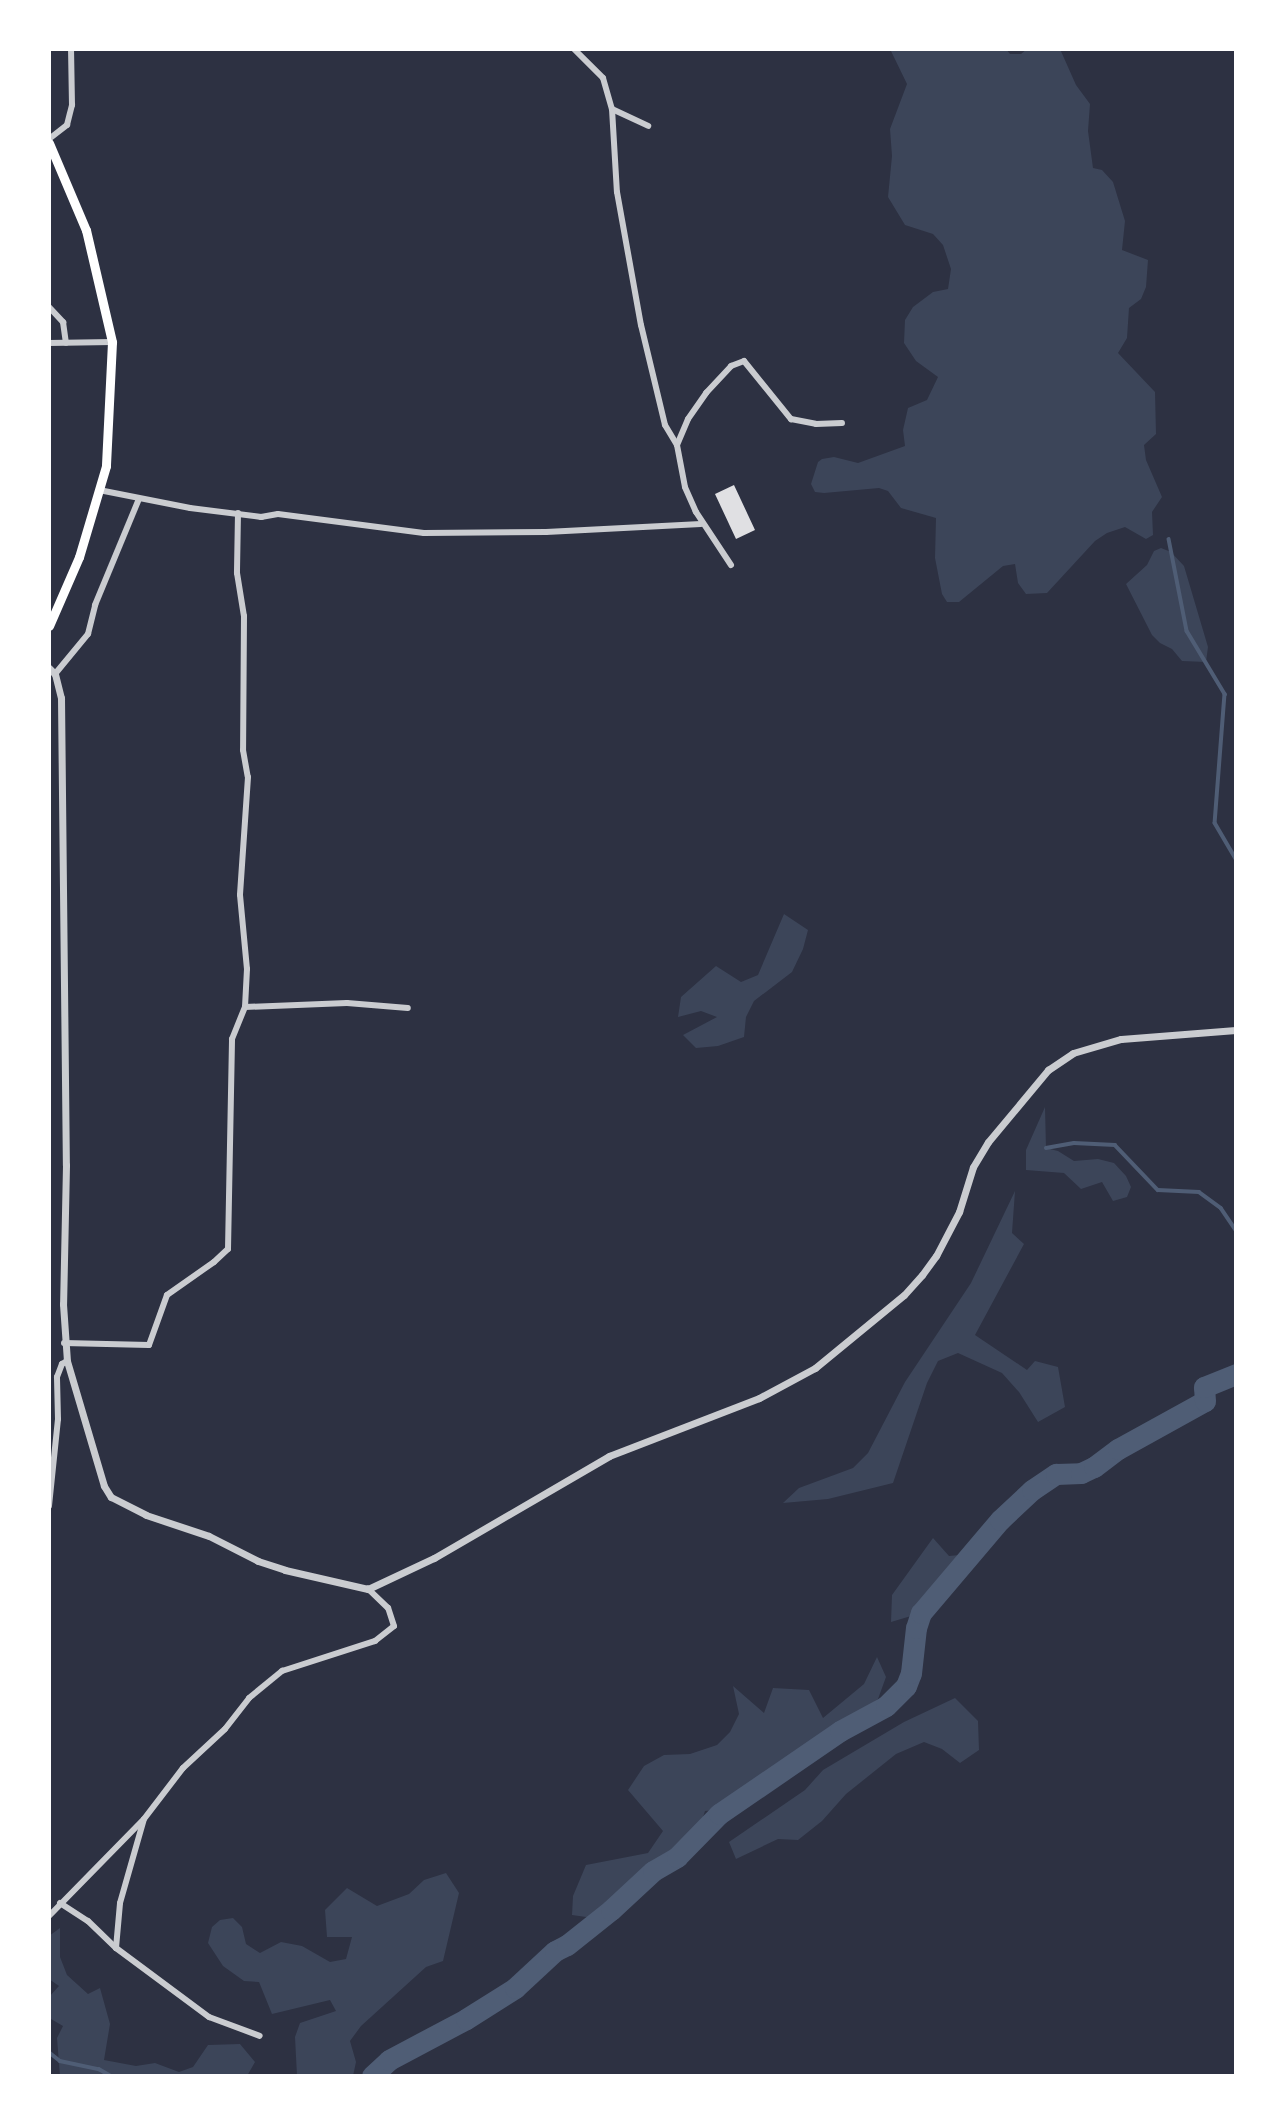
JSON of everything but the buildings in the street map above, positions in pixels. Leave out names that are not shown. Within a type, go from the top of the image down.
[{"type":"main road","points":[[49,141],[86,230],[113,342],[106,466],[79,557],[49,626]]},
{"type":"street","points":[[49,141],[66,125],[72,105],[71,49]]},
{"type":"street","points":[[574,49],[603,78],[612,109],[617,192],[641,325],[665,425],[677,445],[685,487],[701,524],[731,565]]},
{"type":"street","points":[[612,109],[649,126]]},
{"type":"street","points":[[49,307],[63,322],[66,343]]},
{"type":"street","points":[[49,343],[113,342]]},
{"type":"street","points":[[677,445],[688,419],[706,393],[738,361],[749,364],[772,398],[791,419],[816,424],[842,423]]},
{"type":"street","points":[[99,490],[139,499],[261,517],[278,514],[424,533],[546,532],[701,524]]},
{"type":"street","points":[[49,1916],[144,1819],[183,1768],[225,1729],[249,1698],[282,1671],[375,1641],[394,1626],[388,1608],[368,1589],[258,1561],[231,1545],[146,1515],[111,1497],[104,1486],[67,1361],[64,1343],[61,698],[52,671],[88,634],[95,605],[139,499]]},
{"type":"street","points":[[64,1343],[149,1345],[167,1295],[228,1249],[232,1039],[245,1007],[247,969],[240,895],[248,776],[243,750],[244,628],[237,573],[238,513]]},
{"type":"street","points":[[245,1007],[346,1003],[408,1008]]},
{"type":"street","points":[[368,1589],[433,1558],[608,1455],[759,1398],[815,1368],[904,1295],[922,1275],[936,1256],[959,1212],[973,1167],[988,1142],[1048,1070],[1073,1053],[1122,1039],[1236,1030]]},
{"type":"street","points":[[49,1506],[58,1419],[57,1377],[62,1364],[67,1361]]},
{"type":"street","points":[[116,1948],[120,1903],[144,1819]]},
{"type":"street","points":[[60,1903],[88,1921],[116,1948],[209,2017],[260,2036]]},
{"type":"shaded area","points":[[890,49],[1006,49],[1010,54],[1021,54],[1027,49],[1060,49],[1076,85],[1090,104],[1088,131],[1093,168],[1102,170],[1113,182],[1125,221],[1122,250],[1148,260],[1146,287],[1141,299],[1129,308],[1127,338],[1118,353],[1155,392],[1156,434],[1144,445],[1146,460],[1162,497],[1152,512],[1153,535],[1146,539],[1125,527],[1107,533],[1095,541],[1047,593],[1026,594],[1018,583],[1015,564],[1003,566],[959,602],[947,602],[942,594],[935,558],[936,518],[901,508],[888,491],[879,488],[824,493],[815,492],[811,484],[818,462],[822,459],[834,457],[858,463],[905,446],[903,430],[908,408],[927,400],[938,377],[916,361],[904,343],[905,320],[913,307],[933,292],[948,289],[951,269],[943,245],[933,234],[905,225],[888,197],[892,156],[890,129],[907,84]]},
{"type":"shaded area","points":[[1161,548],[1171,552],[1184,566],[1208,647],[1206,662],[1182,661],[1172,649],[1160,643],[1152,635],[1126,584],[1147,565],[1154,551]]},
{"type":"shaded area","points":[[784,914],[808,930],[792,972],[754,1001],[746,1017],[744,1037],[718,1046],[696,1048],[683,1035],[717,1017],[701,1011],[678,1017],[681,997],[716,966],[741,982],[758,975]]},
{"type":"shaded area","points":[[1045,1107],[1046,1148],[1058,1151],[1074,1161],[1098,1159],[1114,1163],[1126,1176],[1131,1187],[1127,1197],[1113,1201],[1102,1182],[1081,1189],[1064,1173],[1026,1170],[1026,1150]]},
{"type":"shaded area","points":[[1015,1191],[1012,1233],[1024,1244],[975,1335],[1027,1370],[1035,1361],[1058,1367],[1065,1407],[1038,1422],[1019,1392],[1002,1373],[958,1353],[938,1361],[927,1383],[893,1483],[828,1499],[783,1503],[799,1488],[853,1468],[868,1453],[905,1382],[971,1283]]},
{"type":"shaded area","points":[[933,1538],[949,1556],[970,1554],[921,1613],[891,1622],[892,1595]]},
{"type":"shaded area","points":[[877,1657],[886,1677],[878,1699],[726,1809],[705,1811],[696,1838],[600,1919],[572,1915],[573,1896],[586,1865],[648,1853],[663,1831],[628,1790],[644,1766],[664,1755],[690,1754],[717,1745],[730,1732],[739,1714],[733,1686],[764,1713],[773,1688],[809,1690],[823,1718],[864,1684]]},
{"type":"shaded area","points":[[955,1698],[978,1721],[979,1750],[960,1763],[942,1749],[924,1742],[896,1754],[846,1794],[822,1821],[798,1840],[778,1839],[736,1859],[729,1842],[805,1790],[823,1770],[904,1722]]},
{"type":"shaded area","points":[[446,1873],[459,1893],[443,1961],[426,1967],[361,2026],[350,2041],[356,2062],[353,2076],[297,2076],[295,2037],[300,2023],[336,2011],[330,2000],[272,2014],[259,1982],[244,1981],[223,1966],[208,1943],[212,1927],[220,1920],[233,1918],[242,1927],[246,1944],[260,1953],[281,1942],[302,1946],[330,1962],[346,1959],[352,1937],[327,1937],[325,1910],[347,1888],[377,1906],[409,1894],[424,1880]]},
{"type":"shaded area","points":[[60,1928],[60,1957],[67,1975],[88,1994],[100,1988],[110,2024],[104,2060],[136,2066],[155,2063],[179,2072],[193,2067],[208,2045],[240,2044],[255,2062],[247,2076],[60,2076],[57,2038],[63,2026],[51,2019],[49,2010],[49,1997],[59,1986],[49,1979],[49,1936]]},
{"type":"waterway","points":[[1169,539],[1187,631],[1225,694],[1215,823],[1236,859]]},
{"type":"waterway","points":[[1046,1148],[1074,1143],[1115,1145],[1158,1190],[1199,1192],[1221,1208],[1236,1230]]},
{"type":"waterway","points":[[372,2076],[389,2060],[466,2019],[515,1988],[555,1951],[567,1945],[611,1910],[653,1871],[677,1857],[719,1814],[840,1731],[886,1706],[906,1686],[911,1673],[916,1628],[921,1613],[1000,1520],[1032,1490],[1056,1474],[1081,1473],[1094,1467],[1118,1449],[1205,1401],[1204,1387],[1236,1374]]},
{"type":"waterway","points":[[49,2052],[60,2061],[99,2069],[111,2076]]}]
